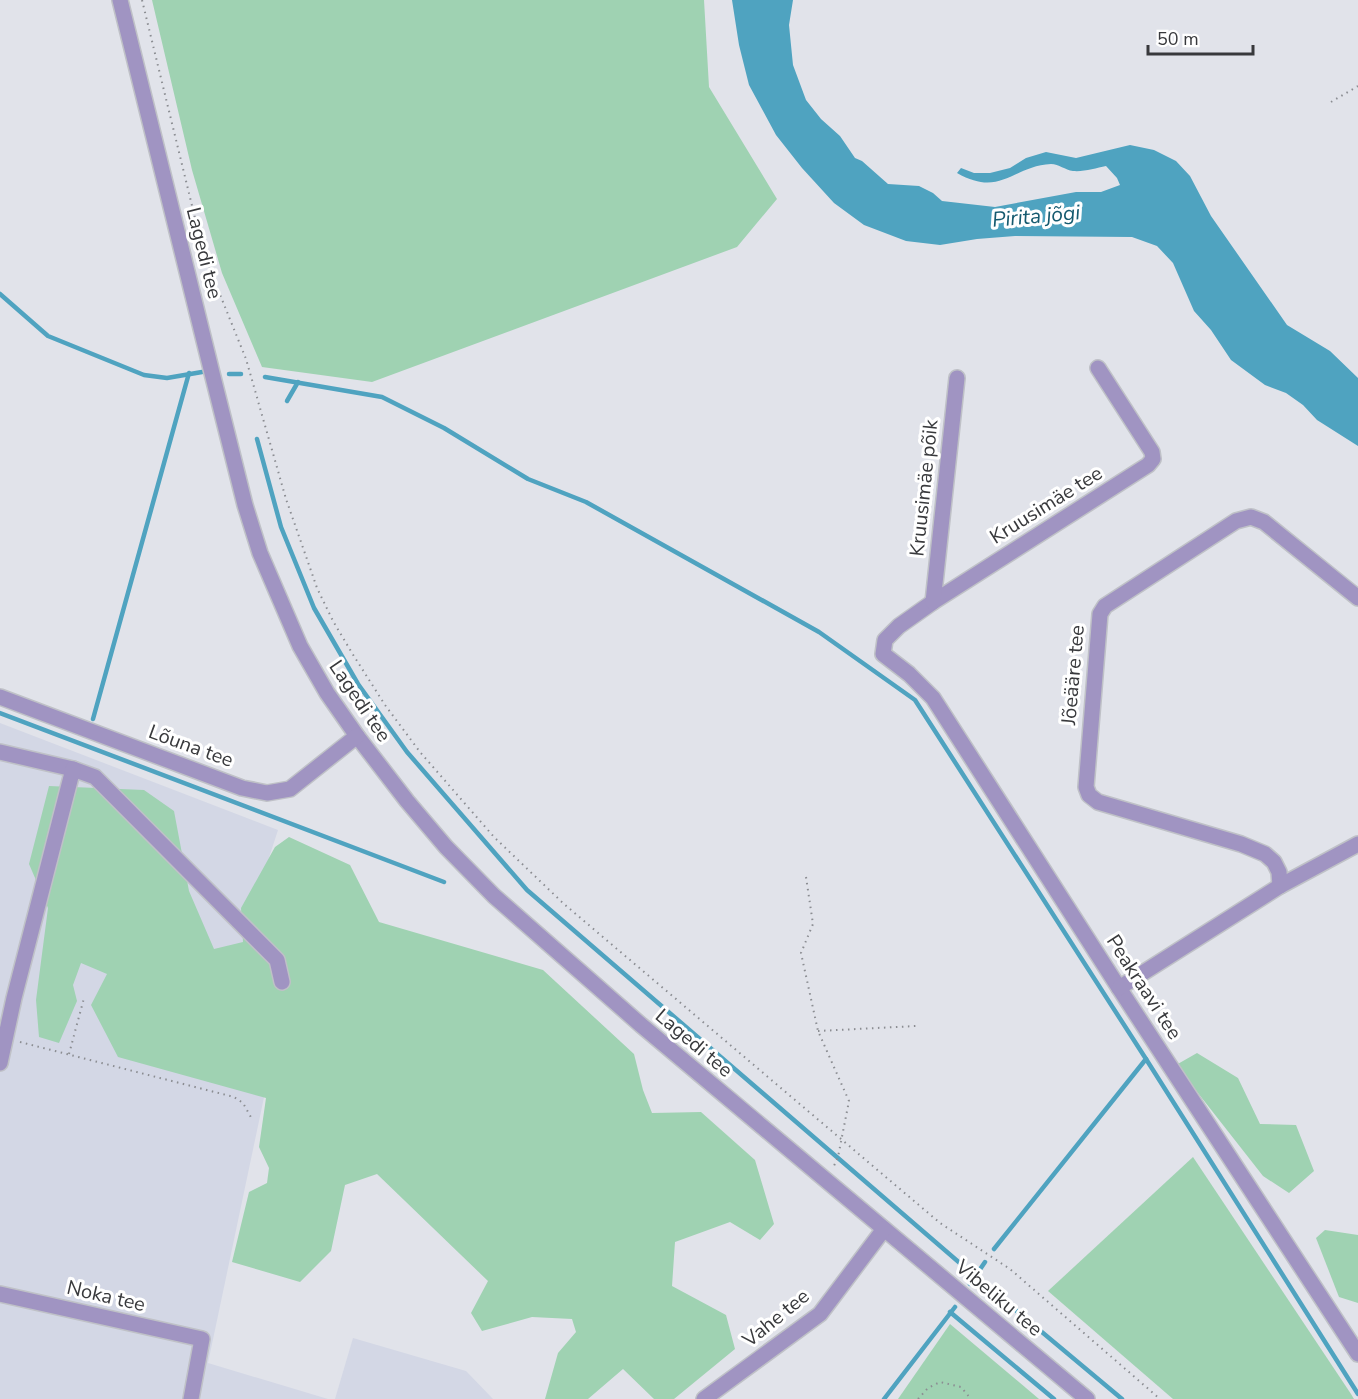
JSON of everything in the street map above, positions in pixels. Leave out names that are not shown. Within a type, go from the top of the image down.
[{"type":"street","name":"Lagedi tee","points":[[120,0],[245,505],[257,544],[282,608],[300,646],[327,693],[406,801],[446,847],[494,896],[600,991],[884,1229]]},
{"type":"street","name":"Kruusimäe tee","points":[[883,654],[885,640],[899,626],[1148,465],[1153,459],[1152,452],[1098,368]]},
{"type":"street","name":"Kruusimäe põik","points":[[933,602],[957,378]]},
{"type":"street","name":"Jõeääre tee","points":[[1280,886],[1279,872],[1274,862],[1266,854],[1241,844],[1098,802],[1089,795],[1086,787],[1100,614],[1105,606],[1236,521],[1251,517],[1264,522],[1358,598]]},
{"type":"street","name":"Peakraavi tee","points":[[883,654],[909,674],[933,698],[1358,1354]]},
{"type":"street","name":"Lõuna tee","points":[[0,697],[242,788],[267,793],[290,789],[357,736]]},
{"type":"street","points":[[0,752],[73,769],[95,777],[277,960],[282,982]]},
{"type":"street","points":[[0,1063],[14,998],[73,769]]},
{"type":"street","points":[[1119,988],[1280,886],[1358,844]]},
{"type":"street","name":"Vahe tee","points":[[705,1399],[819,1314],[884,1229]]},
{"type":"street","name":"Vibeliku tee","points":[[884,1229],[1087,1399]]},
{"type":"street","name":"Noka tee","points":[[0,1294],[202,1339],[191,1399]]},
{"type":"path","points":[[142,0],[204,255],[246,359],[286,499],[317,588],[333,621],[385,705],[420,753],[494,837],[564,903],[940,1223],[1010,1269],[1160,1399]]},
{"type":"path","points":[[1331,102],[1358,86]]},
{"type":"path","points":[[806,877],[813,924],[801,953],[818,1031],[849,1101],[838,1157],[827,1182]]},
{"type":"path","points":[[69,1054],[84,999]]},
{"type":"path","points":[[818,1031],[916,1026]]},
{"type":"path","points":[[5,1038],[234,1097],[243,1103],[252,1119]]},
{"type":"path","points":[[918,1399],[928,1388],[940,1382],[961,1387],[971,1399]]},
{"type":"shaded area","points":[[0,723],[278,830],[249,919],[294,955],[208,1363],[328,1399],[0,1399]]},
{"type":"shaded area","points":[[353,1338],[466,1371],[493,1399],[335,1399]]},
{"type":"green space","points":[[152,0],[704,0],[709,87],[777,199],[737,247],[372,382],[262,367],[222,273],[192,170]]},
{"type":"green space","points":[[49,786],[144,790],[174,811],[189,891],[214,949],[243,942],[241,908],[275,847],[289,837],[350,865],[379,922],[543,970],[634,1054],[643,1090],[652,1113],[701,1112],[755,1160],[774,1224],[760,1240],[730,1222],[675,1242],[672,1286],[726,1315],[735,1349],[674,1399],[654,1399],[623,1369],[588,1399],[545,1399],[558,1353],[576,1332],[572,1319],[532,1317],[482,1331],[471,1313],[488,1281],[377,1174],[345,1185],[331,1251],[300,1282],[232,1262],[249,1192],[267,1183],[269,1168],[259,1147],[266,1098],[118,1057],[91,1005],[107,974],[81,963],[73,985],[77,1001],[59,1043],[39,1037],[36,1000],[48,908],[29,864]]},
{"type":"green space","points":[[1197,1053],[1238,1078],[1260,1124],[1296,1125],[1314,1171],[1289,1193],[1263,1176],[1176,1065]]},
{"type":"green space","points":[[1193,1157],[1354,1399],[1173,1399],[1048,1291]]},
{"type":"green space","points":[[1325,1230],[1358,1235],[1358,1303],[1339,1297],[1316,1238]]},
{"type":"green space","points":[[950,1324],[1039,1399],[898,1399]]},
{"type":"water","name":"Pirita jõgi","points":[[732,0],[793,0],[789,25],[793,65],[806,100],[821,119],[840,136],[855,158],[862,161],[888,184],[919,186],[942,201],[995,207],[1076,192],[1101,192],[1120,185],[1106,166],[1077,171],[1051,164],[1038,166],[996,182],[972,180],[957,173],[961,168],[974,173],[990,173],[1010,168],[1026,158],[1046,152],[1076,158],[1130,145],[1154,150],[1176,161],[1190,176],[1211,216],[1287,325],[1330,351],[1358,378],[1358,446],[1317,420],[1303,405],[1286,393],[1265,385],[1231,360],[1211,330],[1194,311],[1173,263],[1157,246],[1132,237],[1015,236],[940,245],[906,241],[864,225],[834,203],[776,135],[749,85],[739,45]]},
{"type":"waterway","points":[[0,294],[48,336],[144,375],[167,378],[202,372]]},
{"type":"waterway","points":[[93,719],[189,373]]},
{"type":"waterway","points":[[229,374],[241,374]]},
{"type":"waterway","points":[[265,377],[382,397],[444,428],[528,479],[586,502],[819,632],[915,700],[1358,1394]]},
{"type":"waterway","points":[[287,401],[298,382]]},
{"type":"waterway","points":[[257,439],[281,527],[314,608],[358,684],[407,752],[527,890],[976,1277],[1122,1399]]},
{"type":"waterway","points":[[0,713],[444,882]]},
{"type":"waterway","points":[[994,1249],[1146,1059]]},
{"type":"waterway","points":[[970,1284],[985,1262]]},
{"type":"waterway","points":[[884,1399],[955,1307]]},
{"type":"waterway","points":[[950,1312],[1054,1399]]}]
